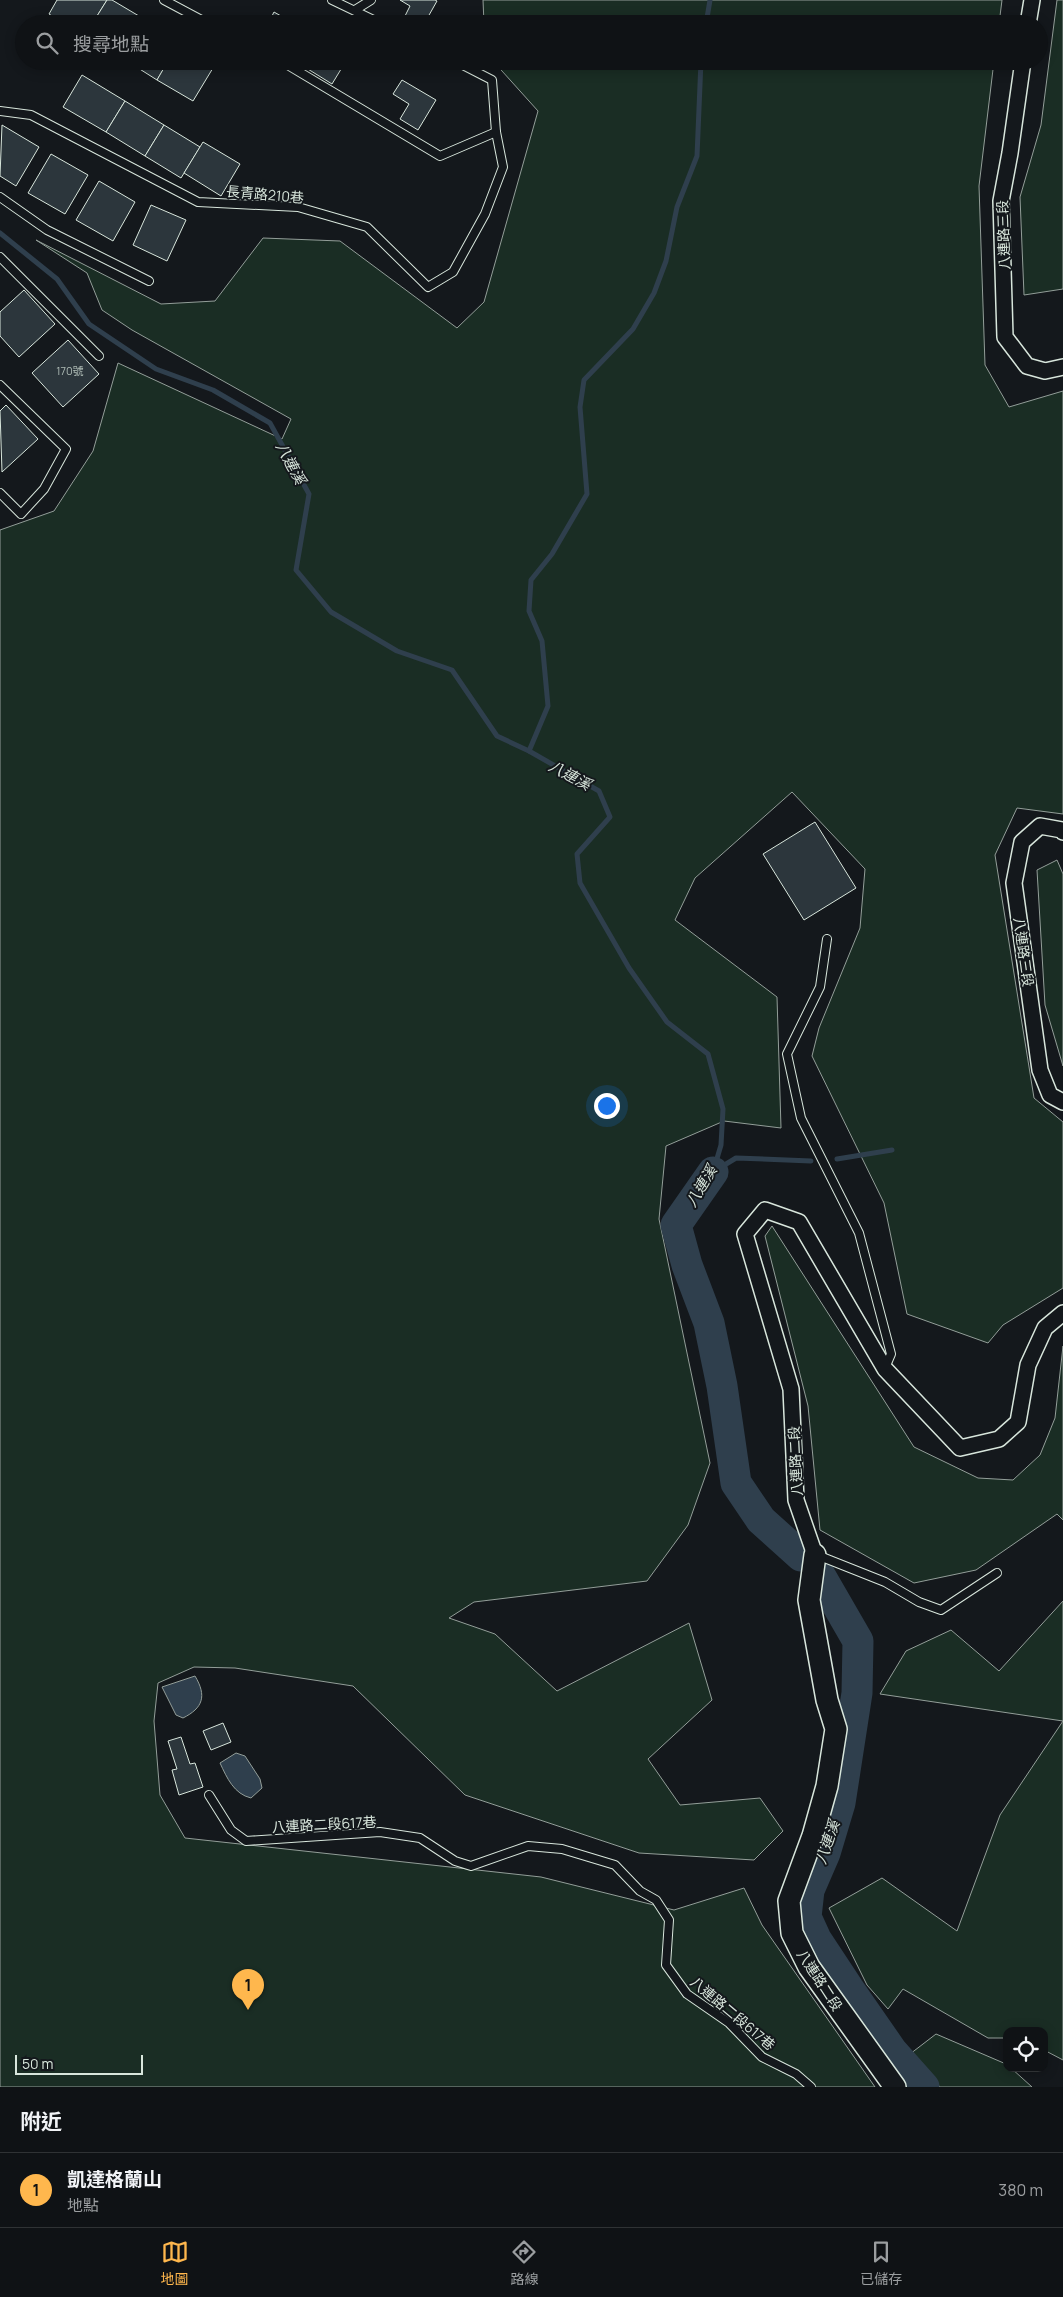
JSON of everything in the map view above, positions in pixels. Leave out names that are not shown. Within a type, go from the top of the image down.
[{"type":"street","points":[[1030,15],[1032,0]]},
{"type":"street","name":"八連路三段","points":[[1022,70],[1001,201],[1005,337],[1027,366],[1045,371],[1063,367]]},
{"type":"street","name":"八連路三段","points":[[1063,832],[1062,830],[1040,826],[1022,842],[1014,883],[1040,1070],[1050,1095],[1063,1102]]},
{"type":"street","name":"八連路二段","points":[[895,2087],[809,1967],[792,1933],[789,1901],[813,1836],[827,1786],[836,1729],[827,1700],[809,1600],[815,1554],[796,1500],[791,1389],[745,1234],[765,1210],[799,1222],[885,1369],[960,1448],[998,1439],[1018,1422],[1028,1365],[1045,1328],[1063,1313]]},
{"type":"lane","points":[[164,0],[192,15]]},
{"type":"lane","points":[[332,0],[365,15]]},
{"type":"lane","points":[[355,10],[371,0]]},
{"type":"lane","points":[[296,70],[440,156],[496,132]]},
{"type":"lane","name":"長青路210巷","points":[[0,111],[31,115],[198,202],[298,207],[367,227],[428,286],[453,272],[485,214],[503,167],[496,132],[492,80],[473,70]]},
{"type":"lane","points":[[0,197],[47,230],[149,281]]},
{"type":"lane","points":[[0,257],[99,356]]},
{"type":"lane","points":[[0,384],[66,449],[44,489],[21,514],[0,493]]},
{"type":"lane","points":[[827,939],[820,987],[787,1054],[801,1118],[859,1233],[891,1354],[885,1369]]},
{"type":"lane","points":[[815,1554],[885,1582],[919,1602],[941,1610],[997,1573]]},
{"type":"lane","name":"八連路二段617巷","points":[[209,1795],[231,1830],[246,1841],[380,1832],[420,1838],[455,1861],[472,1866],[528,1846],[562,1849],[615,1865],[640,1890],[656,1900],[668,1920],[666,1965],[687,1994],[730,2023],[762,2057],[796,2074],[811,2087]]},
{"type":"green space","points":[[483,0],[1002,0],[1000,15],[484,15]]},
{"type":"green space","points":[[1057,0],[1063,0],[1063,289],[1024,295],[1020,197],[1041,125]]},
{"type":"green space","points":[[501,70],[993,70],[979,186],[985,365],[1009,407],[1063,391],[1063,814],[1017,808],[995,855],[1034,1098],[1063,1122],[1063,1288],[1003,1325],[988,1343],[907,1314],[884,1203],[812,1056],[819,1028],[860,928],[865,869],[792,792],[695,878],[675,920],[777,997],[781,1128],[724,1121],[666,1146],[659,1219],[710,1463],[688,1525],[647,1581],[474,1602],[449,1618],[495,1634],[557,1691],[689,1623],[712,1700],[648,1759],[680,1805],[760,1798],[783,1831],[754,1860],[639,1853],[465,1795],[353,1686],[235,1668],[194,1667],[158,1683],[154,1721],[160,1795],[185,1838],[541,1877],[674,1910],[744,1888],[762,1925],[875,2087],[0,2087],[0,530],[54,511],[93,451],[118,363],[282,439],[291,419],[132,330],[102,310],[87,273],[36,240],[161,304],[215,301],[263,238],[340,241],[457,328],[484,302],[538,111]]},
{"type":"green space","points":[[1057,860],[1063,874],[1063,1066],[1045,1005],[1037,870]]},
{"type":"green space","points":[[772,1226],[914,1447],[978,1478],[1013,1480],[1040,1455],[1055,1418],[1063,1346],[1063,1520],[1057,1514],[976,1570],[914,1583],[820,1530],[808,1406],[765,1236]]},
{"type":"green space","points":[[1063,1601],[1063,1721],[880,1694],[906,1651],[951,1630],[999,1671]]},
{"type":"green space","points":[[1063,1721],[1063,2060],[1048,2052],[1048,2027],[1003,2027],[1003,2038],[988,2038],[903,1989],[888,2009],[867,1985],[829,1908],[882,1878],[957,1931],[1000,1815]]},
{"type":"green space","points":[[936,2034],[1003,2063],[1003,2072],[1015,2072],[1032,2087],[940,2087],[910,2054]]},
{"type":"water","points":[[195,1676],[201,1690],[201,1701],[195,1710],[183,1718],[176,1715],[162,1687]]},
{"type":"water","points":[[236,1753],[245,1756],[260,1779],[262,1788],[251,1798],[240,1793],[228,1780],[220,1763]]},
{"type":"building","points":[[57,0],[107,0],[98,15],[49,14]]},
{"type":"building","points":[[107,0],[112,0],[137,15],[98,15]]},
{"type":"building","points":[[400,0],[437,1],[429,15],[406,15],[410,6]]},
{"type":"building","points":[[141,70],[163,70],[157,80]]},
{"type":"building","points":[[163,70],[212,70],[193,101],[157,80]]},
{"type":"building","points":[[309,70],[341,70],[332,84]]},
{"type":"building","points":[[82,75],[125,101],[106,132],[63,107]]},
{"type":"building","points":[[402,80],[436,100],[418,130],[400,119],[409,104],[393,94]]},
{"type":"building","points":[[125,101],[164,125],[145,156],[106,132]]},
{"type":"building","points":[[2,125],[39,147],[16,186],[0,176]]},
{"type":"building","points":[[164,125],[200,147],[181,178],[145,156]]},
{"type":"building","points":[[203,142],[240,164],[221,196],[184,173]]},
{"type":"building","points":[[51,154],[88,175],[65,214],[28,193]]},
{"type":"building","points":[[99,181],[135,202],[113,241],[76,220]]},
{"type":"building","points":[[151,205],[186,220],[167,261],[133,245]]},
{"type":"building","points":[[24,290],[55,324],[19,357],[0,336],[0,312]]},
{"type":"building","points":[[68,340],[99,374],[63,407],[32,373]]},
{"type":"building","points":[[6,405],[38,439],[2,472],[0,411]]},
{"type":"building","points":[[815,822],[856,888],[804,920],[763,854]]},
{"type":"building","points":[[223,1723],[231,1742],[211,1750],[203,1731]]},
{"type":"building","points":[[181,1737],[190,1764],[195,1763],[203,1787],[179,1795],[172,1770],[177,1769],[168,1741]]},
{"type":"waterway","points":[[708,15],[710,0]]},
{"type":"waterway","points":[[529,751],[548,706],[542,641],[529,611],[531,580],[552,554],[587,494],[580,407],[584,380],[633,329],[654,293],[666,261],[677,207],[697,156],[701,70]]},
{"type":"waterway","name":"八連溪","points":[[0,233],[57,279],[89,324],[156,369],[213,390],[270,423],[309,494],[296,570],[331,612],[397,651],[452,670],[497,736],[529,751],[599,791],[610,817],[577,854],[580,883],[629,968],[667,1022],[708,1054],[723,1109],[721,1145],[713,1172]]},
{"type":"waterway","points":[[837,1159],[892,1150]]},
{"type":"waterway","points":[[713,1172],[736,1158],[811,1161]]},
{"type":"waterway","name":"八連溪","points":[[713,1172],[676,1225],[687,1265],[709,1323],[722,1386],[736,1483],[761,1520],[801,1556]]},
{"type":"waterway","name":"八連溪","points":[[817,1570],[858,1641],[857,1693],[840,1803],[825,1853],[809,1890],[806,1917],[816,1939],[892,2051],[924,2087]]},
{"type":"place","name":"凱達格蘭山","points":[[248,2010]]}]
